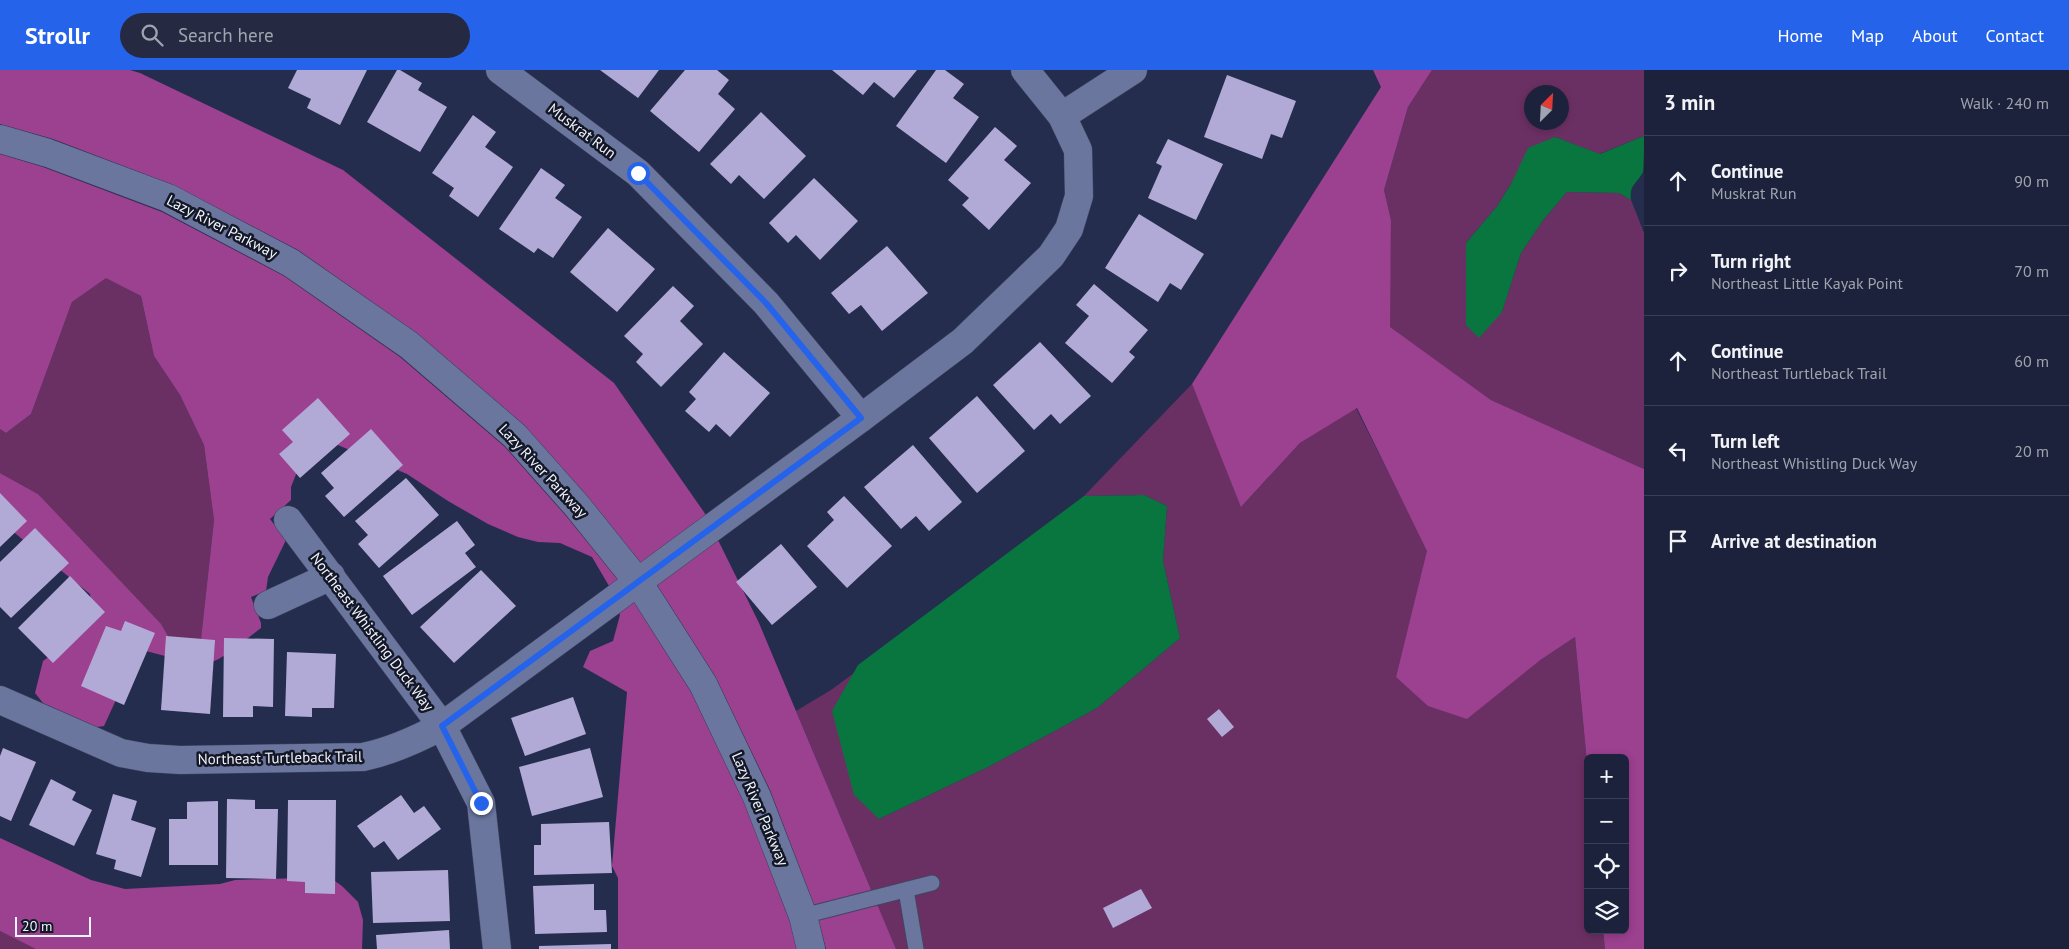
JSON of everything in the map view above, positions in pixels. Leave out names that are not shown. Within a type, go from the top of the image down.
[{"type":"street","name":"Muskrat Run","points":[[500,70],[638,173],[766,303],[861,418]]},
{"type":"street","name":"Northeast Turtleback Trail","points":[[0,700],[121,753],[148,758],[180,760],[363,757],[384,753],[411,743],[442,726],[963,341],[1052,256],[1069,229],[1079,196],[1078,150],[1062,116],[1024,70]]},
{"type":"street","points":[[1062,116],[1133,70]]},
{"type":"street","name":"Lazy River Parkway","points":[[0,139],[48,153],[168,198],[291,263],[409,345],[515,436],[577,506],[638,582],[703,684],[758,797],[803,916],[811,949]]},
{"type":"street","name":"Northeast Whistling Duck Way","points":[[288,520],[442,726],[481,803],[497,949]]},
{"type":"street","points":[[268,605],[331,576]]},
{"type":"lane","points":[[803,916],[932,883]]},
{"type":"lane","points":[[906,890],[916,949]]},
{"type":"shaded area","points":[[0,70],[130,70],[140,73],[343,170],[614,383],[706,515],[641,563],[587,496],[524,425],[416,333],[298,250],[173,185],[53,139],[0,124]]},
{"type":"shaded area","points":[[1373,70],[1432,70],[1408,107],[1384,190],[1391,220],[1390,327],[1491,400],[1644,469],[1644,949],[1605,949],[1603,934],[1629,934],[1629,754],[1586,754],[1575,637],[1539,661],[1467,719],[1428,706],[1396,677],[1427,551],[1357,408],[1300,443],[1241,507],[1192,384],[1381,87]]},
{"type":"shaded area","points":[[1432,70],[1644,70],[1644,136],[1599,154],[1555,137],[1512,182],[1498,205],[1466,243],[1502,312],[1521,253],[1544,219],[1567,192],[1619,193],[1631,200],[1644,233],[1644,469],[1491,400],[1389,327],[1391,220],[1384,190],[1408,107]]},
{"type":"shaded area","points":[[1644,136],[1643,172],[1632,187],[1631,200],[1619,193],[1567,192],[1544,219],[1521,253],[1502,312],[1479,338],[1466,325],[1466,243],[1498,205],[1512,182],[1528,148],[1555,137],[1600,154]]},
{"type":"shaded area","points":[[0,154],[43,167],[162,212],[284,276],[400,357],[505,447],[567,517],[618,580],[609,586],[592,557],[560,543],[538,542],[518,537],[488,524],[407,474],[333,443],[304,454],[291,487],[291,500],[270,519],[286,540],[268,577],[266,591],[251,597],[261,623],[261,628],[230,652],[212,662],[206,663],[181,659],[200,648],[214,520],[204,445],[180,395],[154,356],[141,296],[106,278],[72,302],[31,414],[6,433],[0,429]]},
{"type":"shaded area","points":[[106,277],[141,296],[154,356],[180,395],[204,445],[214,520],[200,648],[182,659],[38,494],[0,473],[0,429],[6,433],[31,414],[72,302]]},
{"type":"shaded area","points":[[1192,384],[1242,506],[1300,443],[1356,408],[1428,551],[1396,677],[1539,661],[1575,637],[1586,754],[1584,754],[1584,934],[1603,934],[1605,949],[896,949],[796,711],[831,690],[854,673],[833,711],[879,819],[990,766],[1097,708],[1180,638],[1163,561],[1167,506],[1144,495],[1084,496]]},
{"type":"shaded area","points":[[0,473],[38,494],[161,624],[181,659],[135,648],[121,669],[115,702],[104,726],[97,727],[43,703],[35,693],[43,661],[74,638],[92,609],[90,594],[0,521]]},
{"type":"shaded area","points":[[1144,495],[1167,506],[1163,561],[1180,638],[1097,708],[990,766],[879,819],[854,795],[832,711],[858,665],[1084,496]]},
{"type":"shaded area","points":[[718,540],[759,623],[896,949],[826,949],[816,910],[770,790],[715,676],[657,585]]},
{"type":"shaded area","points":[[634,602],[691,692],[745,804],[790,922],[797,949],[618,949],[618,878],[612,866],[627,692],[583,667],[590,651],[613,641],[619,613]]},
{"type":"shaded area","points":[[0,838],[91,880],[125,889],[220,884],[235,880],[329,877],[342,886],[358,902],[363,920],[362,949],[36,949],[0,931]]},
{"type":"shaded area","points":[[0,931],[35,948],[36,949],[0,949]]},
{"type":"building","points":[[297,70],[367,70],[340,125],[307,108],[311,99],[288,88]]},
{"type":"building","points":[[397,70],[422,83],[418,90],[447,107],[420,152],[367,122]]},
{"type":"building","points":[[600,70],[659,70],[638,98]]},
{"type":"building","points":[[685,70],[717,70],[729,80],[718,94],[735,109],[699,152],[650,111]]},
{"type":"building","points":[[832,70],[917,70],[894,98],[874,82],[863,95]]},
{"type":"building","points":[[936,70],[945,70],[964,84],[953,98],[979,117],[946,163],[896,126]]},
{"type":"building","points":[[1227,75],[1296,101],[1282,138],[1271,134],[1262,159],[1204,137]]},
{"type":"building","points":[[761,112],[806,156],[764,199],[739,175],[731,184],[710,164]]},
{"type":"building","points":[[473,115],[496,132],[485,147],[513,167],[478,217],[449,196],[454,188],[432,173]]},
{"type":"building","points":[[995,127],[1017,146],[1004,160],[1031,183],[989,230],[962,205],[969,198],[948,180]]},
{"type":"building","points":[[1168,139],[1223,164],[1196,220],[1148,198],[1162,166],[1156,163]]},
{"type":"building","points":[[541,168],[565,185],[555,198],[582,217],[553,258],[538,248],[534,253],[499,229]]},
{"type":"building","points":[[814,178],[858,221],[820,260],[796,235],[788,243],[769,223]]},
{"type":"building","points":[[1139,214],[1204,254],[1181,290],[1170,283],[1158,302],[1105,268]]},
{"type":"building","points":[[608,228],[655,269],[617,312],[570,272]]},
{"type":"building","points":[[887,246],[928,293],[882,331],[861,305],[849,314],[831,293]]},
{"type":"building","points":[[1094,284],[1148,330],[1129,352],[1135,357],[1112,383],[1065,343],[1089,316],[1076,305]]},
{"type":"building","points":[[673,286],[694,306],[680,321],[703,344],[661,387],[636,362],[643,354],[624,336]]},
{"type":"building","points":[[1040,342],[1091,396],[1060,424],[1051,414],[1034,430],[993,385]]},
{"type":"building","points":[[724,352],[770,393],[730,437],[716,424],[709,432],[685,411],[696,399],[689,392]]},
{"type":"building","points":[[977,396],[1025,451],[977,493],[929,438]]},
{"type":"building","points":[[318,398],[350,434],[300,478],[279,454],[293,442],[282,430]]},
{"type":"building","points":[[371,429],[403,465],[344,517],[325,496],[334,488],[321,473]]},
{"type":"building","points":[[913,445],[962,502],[929,531],[916,516],[901,529],[864,487]]},
{"type":"building","points":[[406,478],[439,515],[379,568],[358,544],[368,535],[355,521]]},
{"type":"building","points":[[0,493],[27,521],[0,547]]},
{"type":"building","points":[[844,496],[892,546],[847,588],[807,546],[834,520],[827,512]]},
{"type":"building","points":[[457,521],[475,545],[465,553],[476,567],[412,615],[383,576]]},
{"type":"building","points":[[35,528],[69,563],[11,618],[0,607],[0,562]]},
{"type":"building","points":[[781,544],[817,587],[772,625],[736,582]]},
{"type":"building","points":[[481,570],[516,606],[454,663],[420,627]]},
{"type":"building","points":[[70,576],[105,612],[53,663],[18,628]]},
{"type":"building","points":[[125,621],[155,633],[124,705],[81,686],[106,626],[121,631]]},
{"type":"building","points":[[166,636],[215,640],[210,714],[161,710]]},
{"type":"building","points":[[224,638],[274,639],[273,707],[253,706],[253,717],[223,717]]},
{"type":"building","points":[[287,652],[336,654],[334,708],[312,708],[312,717],[285,716]]},
{"type":"building","points":[[573,697],[586,734],[525,756],[511,718]]},
{"type":"building","points":[[1219,709],[1234,727],[1222,737],[1207,719]]},
{"type":"building","points":[[3,748],[36,762],[11,821],[0,816],[0,756]]},
{"type":"building","points":[[590,748],[603,797],[532,816],[519,767]]},
{"type":"building","points":[[51,779],[76,792],[72,800],[92,810],[74,846],[29,825]]},
{"type":"building","points":[[113,794],[137,801],[131,820],[156,828],[141,877],[114,869],[116,860],[96,854]]},
{"type":"building","points":[[401,795],[414,813],[424,806],[441,829],[398,860],[384,841],[374,848],[357,826]]},
{"type":"building","points":[[227,799],[255,800],[255,809],[278,809],[276,879],[226,878]]},
{"type":"building","points":[[288,800],[336,800],[335,894],[305,893],[305,882],[287,881]]},
{"type":"building","points":[[218,801],[218,865],[169,865],[169,819],[187,819],[187,802]]},
{"type":"building","points":[[609,822],[612,873],[534,875],[534,845],[541,845],[541,824]]},
{"type":"building","points":[[448,870],[450,921],[373,923],[371,872]]},
{"type":"building","points":[[594,884],[594,910],[606,910],[607,932],[535,934],[533,886]]},
{"type":"building","points":[[1141,889],[1152,908],[1113,928],[1103,908]]},
{"type":"building","points":[[449,930],[450,949],[377,949],[376,935]]},
{"type":"building","points":[[611,944],[611,949],[539,949],[539,946]]},
{"type":"route","points":[[481,803],[442,726],[861,418],[766,303],[638,173]]}]
